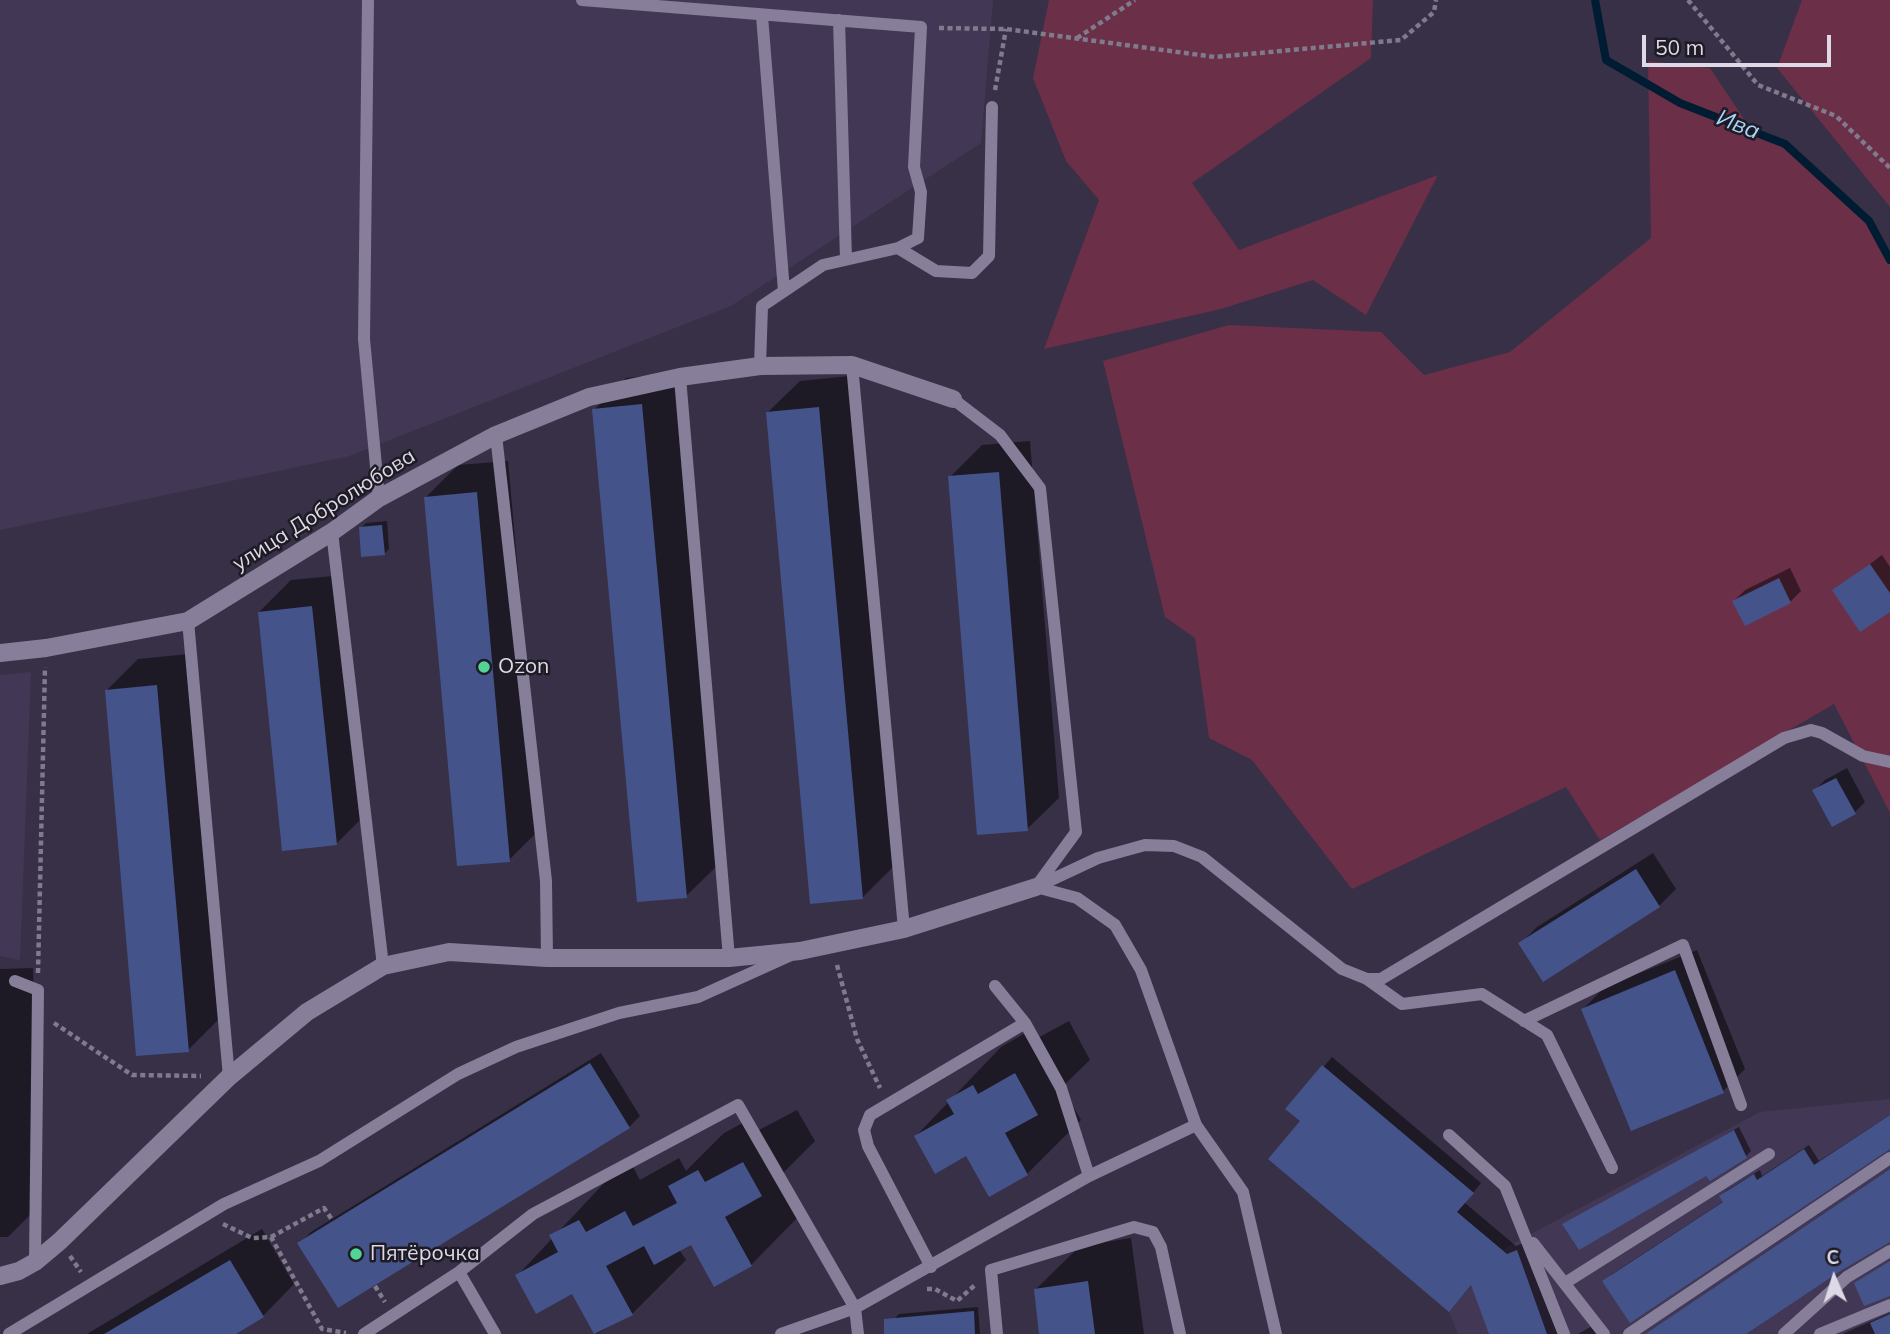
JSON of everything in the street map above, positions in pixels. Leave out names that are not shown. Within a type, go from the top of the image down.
[{"type":"street","name":"улица Добролюбова","points":[[0,653],[46,648],[188,621],[332,532],[379,498],[496,435],[589,397],[680,377],[760,366],[852,365],[953,399]]},
{"type":"street","points":[[0,1276],[19,1271],[35,1262],[60,1241],[229,1077],[307,1012],[383,967],[449,952],[547,958],[729,958],[800,951],[904,929],[1036,887]]},
{"type":"lane","points":[[368,0],[364,339],[379,498]]},
{"type":"lane","points":[[582,0],[921,27],[914,167],[921,192],[918,238],[898,248],[823,265],[762,306],[760,366]]},
{"type":"lane","points":[[762,16],[784,291]]},
{"type":"lane","points":[[839,20],[846,259]]},
{"type":"lane","points":[[898,248],[936,271],[972,274],[989,256],[992,107]]},
{"type":"lane","points":[[852,365],[904,929]]},
{"type":"lane","points":[[680,377],[729,958]]},
{"type":"lane","points":[[953,399],[1000,435],[1040,488],[1076,832],[1036,887]]},
{"type":"lane","points":[[496,435],[546,881],[547,958]]},
{"type":"lane","points":[[332,532],[383,967]]},
{"type":"lane","points":[[188,621],[229,1077]]},
{"type":"lane","points":[[1367,979],[1381,979],[1402,969],[1784,738],[1811,730],[1822,733],[1863,756],[1890,762]]},
{"type":"lane","points":[[1036,887],[1098,858],[1145,845],[1174,846],[1202,857],[1342,969],[1367,979],[1402,1004],[1482,994],[1547,1035],[1612,1168]]},
{"type":"lane","points":[[1036,887],[1077,898],[1115,925],[1141,970],[1196,1125],[1243,1192],[1276,1334]]},
{"type":"lane","points":[[1524,1021],[1683,945],[1741,1105]]},
{"type":"lane","points":[[9,1334],[207,1217],[224,1204],[319,1161],[458,1074],[516,1047],[619,1013],[698,997],[800,951]]},
{"type":"lane","points":[[15,981],[38,990],[35,1262]]},
{"type":"lane","points":[[995,986],[1025,1023],[1061,1088],[1089,1176]]},
{"type":"lane","points":[[930,1267],[868,1146],[864,1130],[870,1115],[1025,1023]]},
{"type":"lane","points":[[364,1334],[459,1272],[533,1214],[738,1105],[855,1308],[858,1334]]},
{"type":"lane","points":[[781,1334],[855,1308],[1089,1176],[1196,1125]]},
{"type":"lane","points":[[1449,1135],[1505,1186],[1564,1334]]},
{"type":"lane","points":[[1564,1283],[1769,1154]]},
{"type":"lane","points":[[1629,1334],[1890,1158]]},
{"type":"lane","points":[[997,1334],[991,1270],[1134,1227],[1153,1232],[1161,1247],[1180,1334]]},
{"type":"lane","points":[[1523,1231],[1604,1334]]},
{"type":"lane","points":[[1784,1334],[1847,1277],[1890,1251]]},
{"type":"lane","points":[[459,1272],[495,1334]]},
{"type":"lane","points":[[1821,1334],[1890,1305]]},
{"type":"path","points":[[1076,38],[1135,0]]},
{"type":"path","points":[[921,27],[1006,29],[1215,57],[1401,40],[1434,12],[1436,0]]},
{"type":"path","points":[[1688,0],[1758,85],[1836,116],[1890,168]]},
{"type":"path","points":[[992,107],[1006,29]]},
{"type":"path","points":[[38,990],[46,648]]},
{"type":"path","points":[[828,945],[842,977],[857,1039],[888,1104]]},
{"type":"path","points":[[39,1013],[132,1075],[229,1077]]},
{"type":"path","points":[[207,1217],[252,1238],[271,1237],[324,1208],[332,1222]]},
{"type":"path","points":[[271,1237],[323,1329],[350,1334]]},
{"type":"path","points":[[60,1241],[90,1285]]},
{"type":"path","points":[[922,1289],[934,1289],[957,1301],[991,1270]]},
{"type":"shaded area","points":[[0,0],[993,0],[981,143],[731,306],[349,456],[0,530]]},
{"type":"shaded area","points":[[1049,0],[1373,0],[1371,58],[1192,183],[1239,250],[1438,175],[1366,315],[1313,280],[1221,309],[1044,349],[1099,200],[1066,161],[1033,78]]},
{"type":"shaded area","points":[[1802,0],[1890,0],[1890,207],[1777,68]]},
{"type":"shaded area","points":[[1648,61],[1710,68],[1752,131],[1785,144],[1869,221],[1890,260],[1890,813],[1834,704],[1600,840],[1566,787],[1352,889],[1252,760],[1209,738],[1195,638],[1165,617],[1103,361],[1229,325],[1381,332],[1424,375],[1510,352],[1651,238]]},
{"type":"shaded area","points":[[31,672],[20,960],[0,956],[0,675]]},
{"type":"shaded area","points":[[1890,1099],[1890,1334],[1458,1334],[1449,1312],[1501,1250],[1760,1112]]},
{"type":"building","points":[[642,404],[687,898],[637,902],[592,409]]},
{"type":"building","points":[[819,407],[863,899],[810,904],[766,412]]},
{"type":"building","points":[[999,472],[1028,831],[977,835],[948,476]]},
{"type":"building","points":[[477,492],[510,862],[457,866],[424,497]]},
{"type":"building","points":[[382,525],[385,555],[361,557],[359,527]]},
{"type":"building","points":[[1870,564],[1890,593],[1890,612],[1860,632],[1832,590]]},
{"type":"building","points":[[1779,578],[1791,603],[1745,626],[1732,601]]},
{"type":"building","points":[[312,606],[337,845],[282,851],[258,612]]},
{"type":"building","points":[[157,685],[189,1052],[136,1056],[105,690]]},
{"type":"building","points":[[1836,778],[1856,814],[1832,827],[1812,790]]},
{"type":"building","points":[[1636,869],[1660,907],[1543,982],[1518,943]]},
{"type":"building","points":[[1675,970],[1724,1093],[1631,1131],[1581,1009]]},
{"type":"building","points":[[590,1063],[630,1128],[338,1308],[297,1243]]},
{"type":"building","points":[[1322,1065],[1474,1193],[1457,1212],[1507,1254],[1517,1250],[1547,1334],[1489,1334],[1471,1285],[1449,1312],[1268,1159],[1300,1121],[1285,1109]]},
{"type":"building","points":[[1015,1073],[1038,1115],[1005,1133],[1028,1175],[989,1197],[966,1156],[935,1174],[914,1136],[954,1114],[946,1100],[973,1085],[978,1094]]},
{"type":"building","points":[[1890,1115],[1890,1149],[1630,1323],[1602,1281],[1723,1202],[1719,1196],[1754,1174],[1757,1180],[1804,1149],[1814,1165]]},
{"type":"building","points":[[1734,1130],[1747,1158],[1710,1181],[1706,1176],[1579,1250],[1562,1224]]},
{"type":"building","points":[[743,1162],[762,1196],[725,1217],[752,1266],[714,1287],[691,1245],[654,1265],[644,1246],[606,1266],[633,1315],[594,1334],[572,1294],[536,1314],[515,1275],[558,1252],[549,1235],[579,1220],[586,1232],[625,1211],[633,1226],[677,1203],[668,1186],[698,1170],[705,1182]]},
{"type":"building","points":[[1890,1169],[1890,1242],[1842,1270],[1746,1334],[1645,1334]]},
{"type":"building","points":[[230,1260],[264,1317],[236,1334],[104,1334]]},
{"type":"building","points":[[1890,1261],[1890,1296],[1864,1306],[1854,1283]]},
{"type":"building","points":[[1088,1281],[1095,1334],[1039,1334],[1034,1289]]},
{"type":"building","points":[[974,1311],[975,1334],[884,1334],[884,1319]]},
{"type":"building","points":[[1890,1314],[1890,1334],[1875,1334],[1870,1323]]},
{"type":"waterway","name":"Ива","points":[[1595,0],[1606,60],[1680,103],[1785,144],[1869,221],[1890,260]]},
{"type":"place","name":"Ozon","points":[[484,667]]},
{"type":"place","name":"Пятёрочка","points":[[356,1254]]}]
